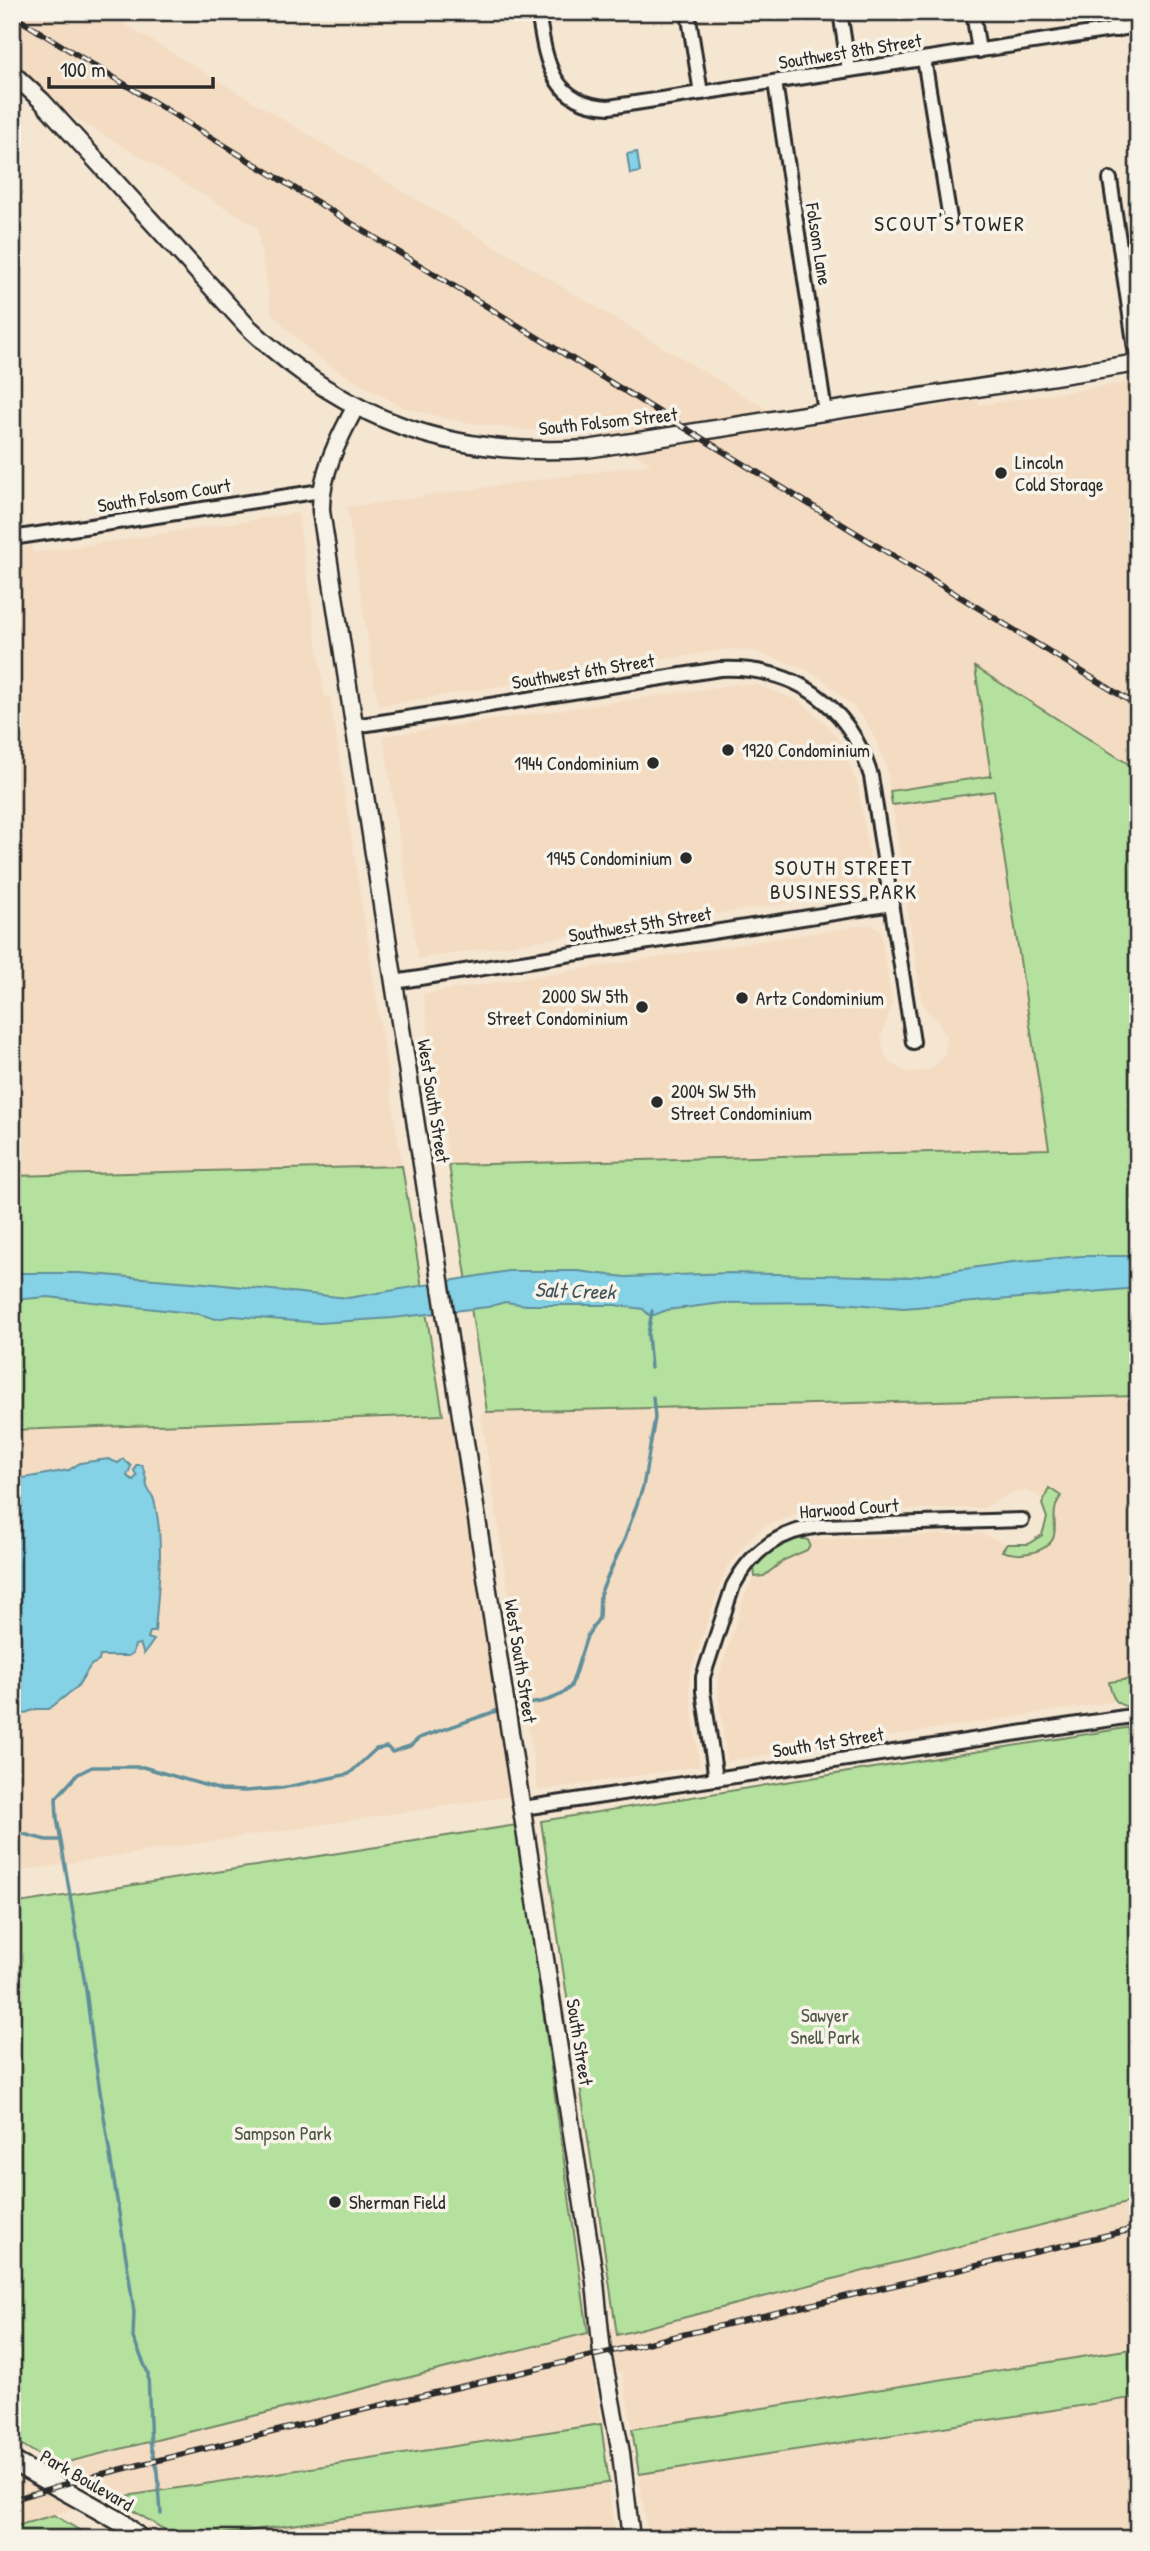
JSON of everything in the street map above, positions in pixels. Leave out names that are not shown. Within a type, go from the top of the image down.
[{"type":"main road","name":"Park Boulevard","points":[[12,2461],[121,2522],[139,2538]]},
{"type":"main road","name":"Park Boulevard","points":[[12,2472],[116,2531],[139,2538]]},
{"type":"street","name":"Southwest 8th Street","points":[[538,12],[547,62],[558,84],[576,99],[610,107],[1138,26]]},
{"type":"street","points":[[688,12],[701,93]]},
{"type":"street","points":[[841,12],[849,70]]},
{"type":"street","points":[[973,12],[979,51]]},
{"type":"street","points":[[1113,12],[1116,30]]},
{"type":"street","points":[[924,59],[950,219]]},
{"type":"street","name":"South Folsom Street","points":[[12,73],[42,101],[247,326],[275,353],[301,373],[383,420],[448,440],[505,449],[587,449],[1137,363]]},
{"type":"street","name":"Folsom Lane","points":[[775,82],[825,412]]},
{"type":"street","points":[[1110,179],[1137,363]]},
{"type":"street","name":"West South Street","points":[[356,406],[334,453],[321,491],[321,511],[523,1808]]},
{"type":"street","name":"South Folsom Court","points":[[12,538],[321,491]]},
{"type":"street","name":"Southwest 6th Street","points":[[355,726],[720,669],[758,670],[787,679],[814,692],[845,722],[865,757],[871,776],[913,1042]]},
{"type":"street","name":"Southwest 5th Street","points":[[394,982],[892,904]]},
{"type":"street","name":"Harwood Court","points":[[716,1779],[703,1677],[733,1586],[744,1567],[760,1550],[791,1531],[820,1525],[1022,1520]]},
{"type":"street","name":"South 1st Street","points":[[523,1808],[1138,1715]]},
{"type":"street","name":"South Street","points":[[523,1808],[595,2282],[602,2353],[621,2453],[631,2539]]},
{"type":"shaded area","points":[[12,12],[104,12],[798,428],[978,400],[980,405],[1138,381],[1138,770],[976,668],[991,776],[890,791],[886,766],[877,743],[854,707],[821,678],[801,667],[756,652],[734,649],[716,651],[378,706],[347,507],[651,464],[594,429],[526,430],[462,422],[405,408],[314,355],[272,314],[257,227],[12,80]]},
{"type":"shaded area","points":[[298,513],[325,696],[330,696],[402,1166],[12,1176],[12,549],[31,546],[33,553]]},
{"type":"shaded area","points":[[737,684],[757,685],[795,699],[828,726],[841,743],[858,786],[875,890],[418,959],[383,736]]},
{"type":"shaded area","points":[[994,790],[1049,1149],[449,1165],[423,994],[870,924],[881,931],[892,1005],[881,1037],[885,1055],[890,1063],[907,1072],[925,1071],[934,1067],[944,1056],[946,1037],[939,1022],[927,1011],[921,999],[892,805]]},
{"type":"shaded area","points":[[1137,1396],[1138,1698],[727,1761],[718,1677],[745,1595],[758,1569],[795,1544],[811,1539],[980,1533],[1011,1546],[1035,1545],[1050,1528],[1047,1505],[1036,1494],[1027,1491],[1011,1493],[984,1508],[822,1511],[800,1514],[765,1526],[728,1565],[690,1674],[689,1686],[700,1766],[538,1791],[481,1413]]},
{"type":"shaded area","points":[[450,1415],[511,1796],[12,1872],[12,1430]]},
{"type":"shaded area","points":[[1138,2200],[1138,2348],[632,2429],[622,2371],[594,2378],[601,2424],[112,2498],[12,2527],[12,2478],[616,2327],[617,2335]]},
{"type":"shaded area","points":[[1138,2397],[1138,2539],[648,2539],[639,2474]]},
{"type":"shaded area","points":[[607,2483],[617,2539],[186,2539]]},
{"type":"green space","points":[[975,667],[1138,770],[1138,1404],[1136,1396],[487,1412],[449,1165],[1049,1149],[994,791],[892,805],[890,791],[991,776]]},
{"type":"green space","points":[[402,1166],[443,1415],[12,1430],[12,1176]]},
{"type":"green space","points":[[1049,1488],[1061,1496],[1056,1506],[1055,1532],[1050,1543],[1026,1554],[1002,1551],[1007,1544],[1028,1544],[1042,1535],[1047,1518],[1042,1504]]},
{"type":"green space","points":[[799,1538],[808,1540],[810,1545],[807,1550],[784,1560],[764,1576],[755,1577],[754,1567],[764,1557]]},
{"type":"green space","points":[[1138,1678],[1138,1706],[1125,1706],[1117,1702],[1109,1682]]},
{"type":"green space","name":"Sawyer Snell Park","points":[[1138,1726],[1138,2200],[617,2335],[541,1821]]},
{"type":"green space","name":"Sampson Park","points":[[517,1825],[588,2333],[56,2465],[12,2439],[12,1904]]},
{"type":"green space","points":[[1138,2348],[1138,2397],[639,2474],[632,2429]]},
{"type":"green space","points":[[601,2424],[609,2483],[186,2539],[180,2539],[112,2498]]},
{"type":"green space","points":[[54,2515],[94,2539],[12,2539],[12,2527]]},
{"type":"water","points":[[637,152],[640,172],[630,174],[627,154]]},
{"type":"water","name":"Salt Creek","points":[[1081,1256],[1138,1256],[1138,1288],[904,1308],[826,1302],[723,1303],[667,1310],[654,1315],[649,1315],[643,1309],[615,1305],[527,1305],[505,1302],[488,1307],[393,1318],[319,1323],[233,1316],[216,1319],[199,1314],[48,1297],[12,1300],[12,1273],[79,1273],[348,1298],[508,1271],[578,1271],[625,1277],[729,1273],[910,1277],[1012,1262]]},
{"type":"water","points":[[108,1459],[118,1463],[123,1459],[131,1466],[127,1476],[133,1480],[137,1476],[134,1471],[136,1465],[142,1465],[154,1500],[160,1566],[155,1632],[150,1632],[148,1638],[154,1640],[144,1654],[140,1644],[135,1645],[133,1653],[128,1656],[100,1656],[99,1661],[91,1665],[77,1687],[49,1709],[36,1709],[12,1718],[12,1480],[69,1470],[80,1463]]},
{"type":"waterway","points":[[651,1368],[648,1334],[652,1311]]},
{"type":"waterway","points":[[520,1705],[554,1698],[571,1686],[587,1636],[599,1618],[600,1594],[625,1538],[643,1487],[655,1418],[653,1397]]},
{"type":"waterway","points":[[161,2514],[158,2472],[151,2448],[148,2373],[133,2338],[134,2312],[56,1798],[78,1774],[92,1767],[143,1767],[221,1790],[282,1788],[349,1774],[376,1749],[387,1747],[392,1752],[410,1746],[419,1738],[502,1709]]},
{"type":"waterway","points":[[12,1831],[46,1840],[60,1840]]},
{"type":"railway","points":[[12,15],[1138,706]]},
{"type":"railway","points":[[12,2500],[78,2480],[374,2407],[1138,2228]]},
{"type":"place","name":"Lincoln Cold Storage","points":[[1001,473]]},
{"type":"place","name":"1920 Condominium","points":[[728,750]]},
{"type":"place","name":"1944 Condominium","points":[[653,763]]},
{"type":"place","name":"1945 Condominium","points":[[686,858]]},
{"type":"place","name":"Artz Condominium","points":[[742,998]]},
{"type":"place","name":"2000 SW 5th Street Condominium","points":[[642,1007]]},
{"type":"place","name":"2004 SW 5th Street Condominium","points":[[657,1102]]},
{"type":"place","name":"Sherman Field","points":[[335,2202]]},
{"type":"district","name":"SCOUT'S TOWER","points":[[950,224]]},
{"type":"district","name":"SOUTH STREET BUSINESS PARK","points":[[844,880]]}]
